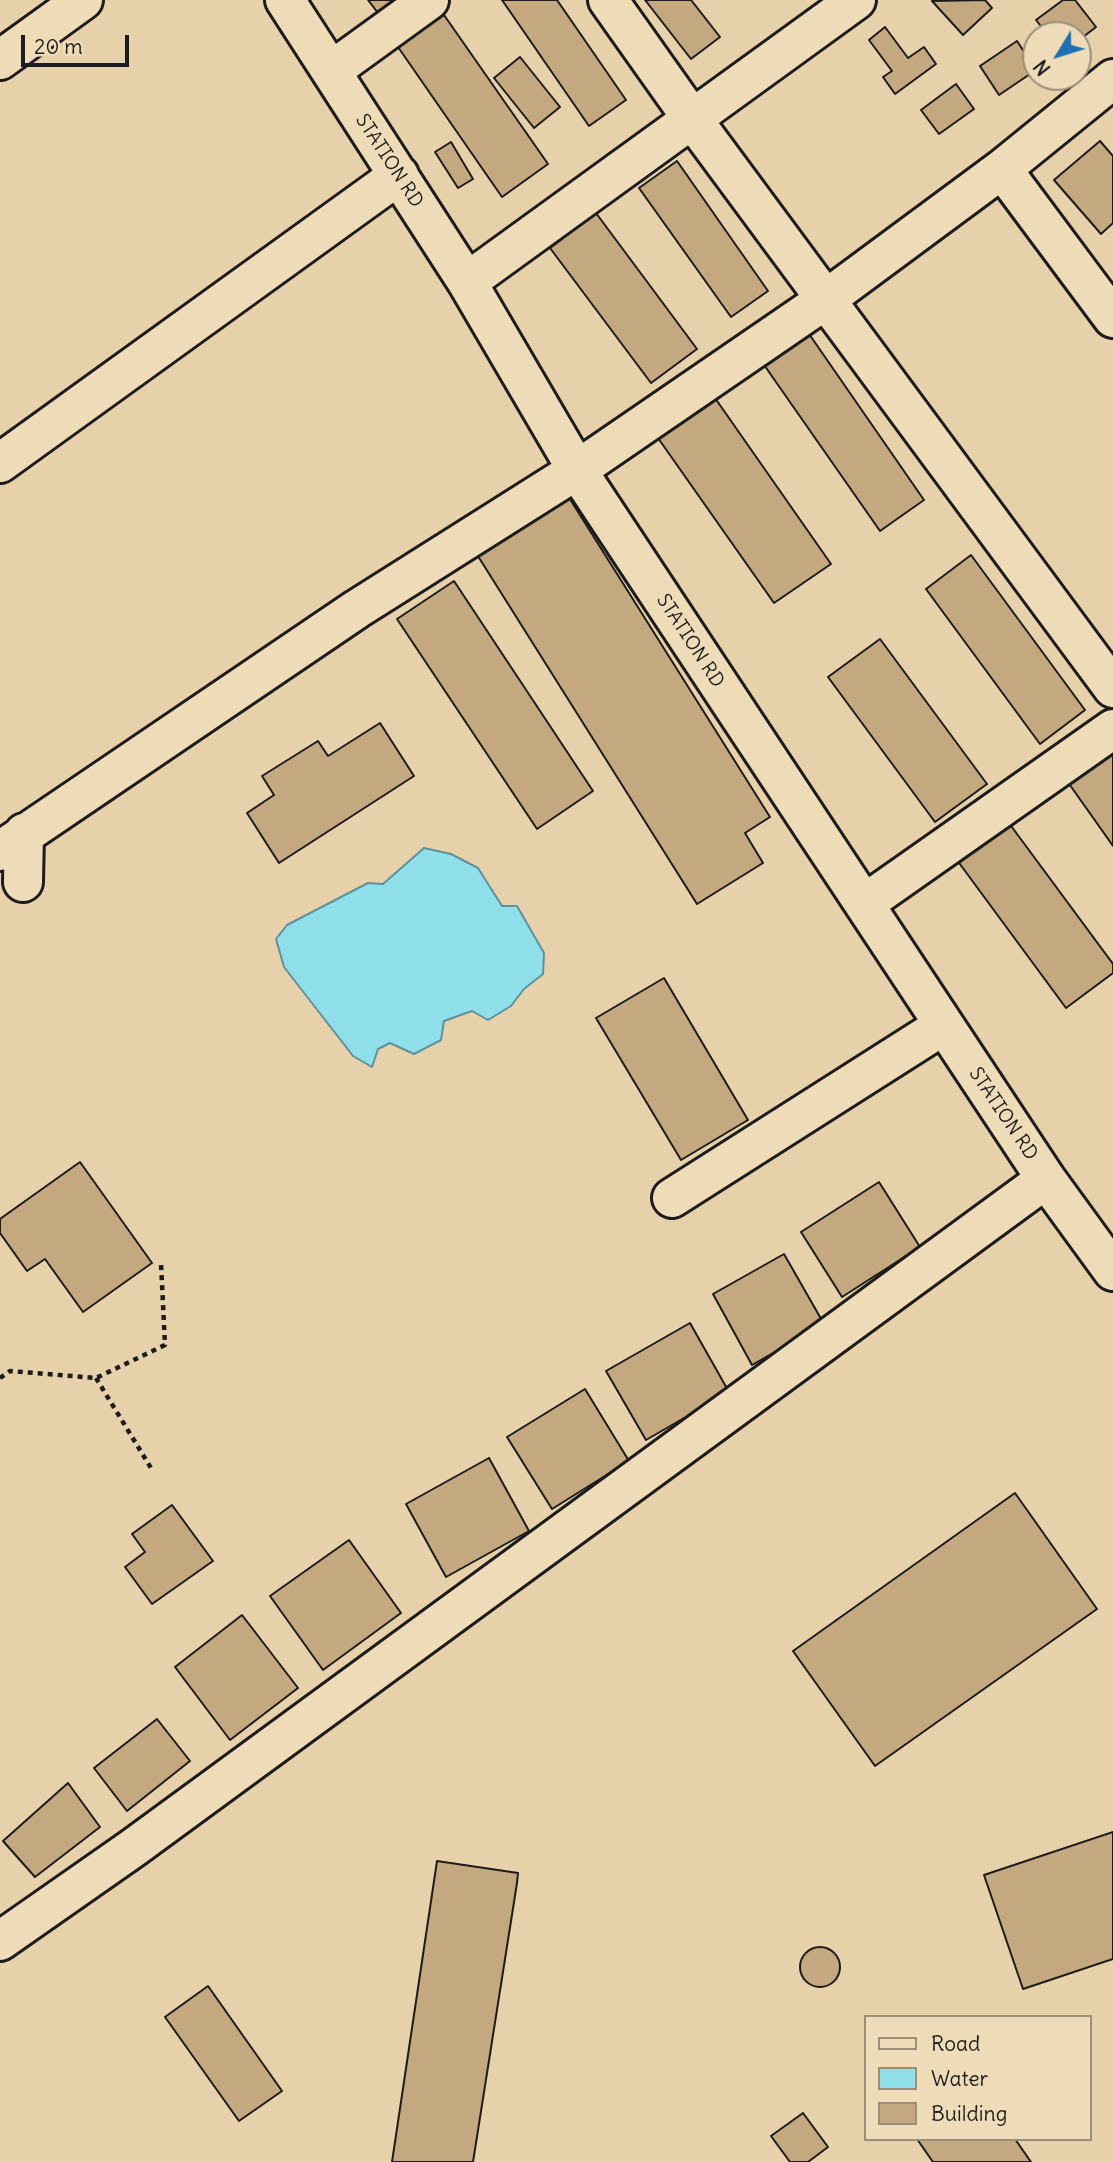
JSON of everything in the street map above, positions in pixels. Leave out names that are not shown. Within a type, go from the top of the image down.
[{"type":"street","points":[[0,60],[83,0]]},
{"type":"street","name":"STATION RD","points":[[285,0],[467,282],[577,470],[1046,1179],[1113,1270]]},
{"type":"street","points":[[331,71],[429,0]]},
{"type":"street","points":[[608,0],[825,300],[1113,688]]},
{"type":"street","points":[[467,282],[856,0]]},
{"type":"street","points":[[23,883],[12,842],[357,609],[577,470],[825,300],[1002,169],[1113,79]]},
{"type":"street","points":[[1002,169],[1113,318]]},
{"type":"street","points":[[0,463],[399,175]]},
{"type":"street","points":[[864,904],[1113,729]]},
{"type":"street","points":[[672,1198],[944,1025]]},
{"type":"street","points":[[0,1941],[133,1848],[1046,1179]]},
{"type":"path","points":[[0,1378],[10,1371],[96,1378],[165,1345],[161,1263]]},
{"type":"path","points":[[96,1378],[151,1468]]},
{"type":"water","points":[[424,848],[451,854],[478,868],[502,906],[517,906],[544,953],[543,974],[524,989],[511,1006],[488,1020],[472,1011],[444,1021],[441,1040],[414,1054],[390,1043],[378,1049],[372,1067],[353,1056],[284,967],[276,939],[287,925],[368,883],[383,884]]},
{"type":"building","points":[[368,0],[391,0],[393,2],[378,13]]},
{"type":"building","points":[[502,0],[557,0],[626,100],[589,126]]},
{"type":"building","points":[[645,0],[691,0],[720,37],[691,59]]},
{"type":"building","points":[[985,0],[992,8],[963,35],[932,1]]},
{"type":"building","points":[[1063,0],[1075,0],[1091,21],[1037,21]]},
{"type":"building","points":[[444,15],[548,164],[502,197],[398,47]]},
{"type":"building","points":[[885,27],[908,58],[924,47],[936,64],[895,94],[883,77],[892,71],[869,40]]},
{"type":"building","points":[[1017,41],[1022,49],[1022,79],[999,95],[980,66]]},
{"type":"building","points":[[520,57],[560,107],[534,128],[494,78]]},
{"type":"building","points":[[956,84],[974,109],[939,134],[921,110]]},
{"type":"building","points":[[1100,141],[1113,156],[1113,223],[1101,234],[1054,180]]},
{"type":"building","points":[[451,142],[473,179],[458,188],[435,152]]},
{"type":"building","points":[[677,161],[768,291],[731,317],[639,188]]},
{"type":"building","points":[[596,213],[697,349],[651,383],[550,248]]},
{"type":"building","points":[[807,331],[924,500],[880,531],[762,362]]},
{"type":"building","points":[[715,398],[831,564],[774,603],[658,438]]},
{"type":"building","points":[[568,496],[770,817],[745,833],[763,863],[697,904],[476,553]]},
{"type":"building","points":[[971,555],[1085,710],[1040,744],[926,589]]},
{"type":"building","points":[[454,581],[593,791],[537,829],[397,619]]},
{"type":"building","points":[[880,639],[987,784],[935,822],[828,677]]},
{"type":"building","points":[[380,723],[414,776],[279,863],[247,813],[274,795],[262,776],[318,741],[328,756]]},
{"type":"building","points":[[1113,737],[1113,846],[1060,771]]},
{"type":"building","points":[[1003,815],[1113,964],[1113,973],[1066,1008],[951,852]]},
{"type":"building","points":[[664,978],[748,1120],[681,1160],[596,1018]]},
{"type":"building","points":[[80,1162],[152,1263],[83,1312],[45,1259],[27,1271],[0,1233],[0,1219]]},
{"type":"building","points":[[879,1182],[920,1247],[842,1297],[801,1232]]},
{"type":"building","points":[[784,1254],[824,1324],[752,1365],[713,1294]]},
{"type":"building","points":[[690,1323],[729,1392],[646,1440],[606,1371]]},
{"type":"building","points":[[585,1389],[629,1461],[552,1509],[507,1437]]},
{"type":"building","points":[[489,1458],[529,1531],[446,1577],[406,1504]]},
{"type":"building","points":[[1015,1493],[1097,1609],[875,1766],[793,1651]]},
{"type":"building","points":[[172,1505],[213,1561],[152,1604],[125,1567],[145,1552],[132,1534]]},
{"type":"building","points":[[349,1540],[401,1613],[323,1670],[270,1596]]},
{"type":"building","points":[[242,1615],[298,1688],[230,1740],[175,1667]]},
{"type":"building","points":[[157,1719],[190,1761],[127,1811],[94,1768]]},
{"type":"building","points":[[68,1783],[100,1827],[35,1877],[3,1841]]},
{"type":"building","points":[[1113,1832],[1113,1959],[1023,1989],[984,1875]]},
{"type":"building","points":[[437,1861],[518,1873],[517,1883],[473,2162],[392,2162]]},
{"type":"building","points":[[820,1947],[834,1953],[840,1967],[834,1981],[820,1987],[806,1981],[800,1967],[806,1953]]},
{"type":"building","points":[[208,1986],[282,2091],[239,2121],[165,2017]]},
{"type":"building","points":[[803,2113],[828,2147],[808,2162],[790,2162],[771,2136]]},
{"type":"building","points":[[918,2141],[1016,2141],[1031,2162],[933,2162]]}]
